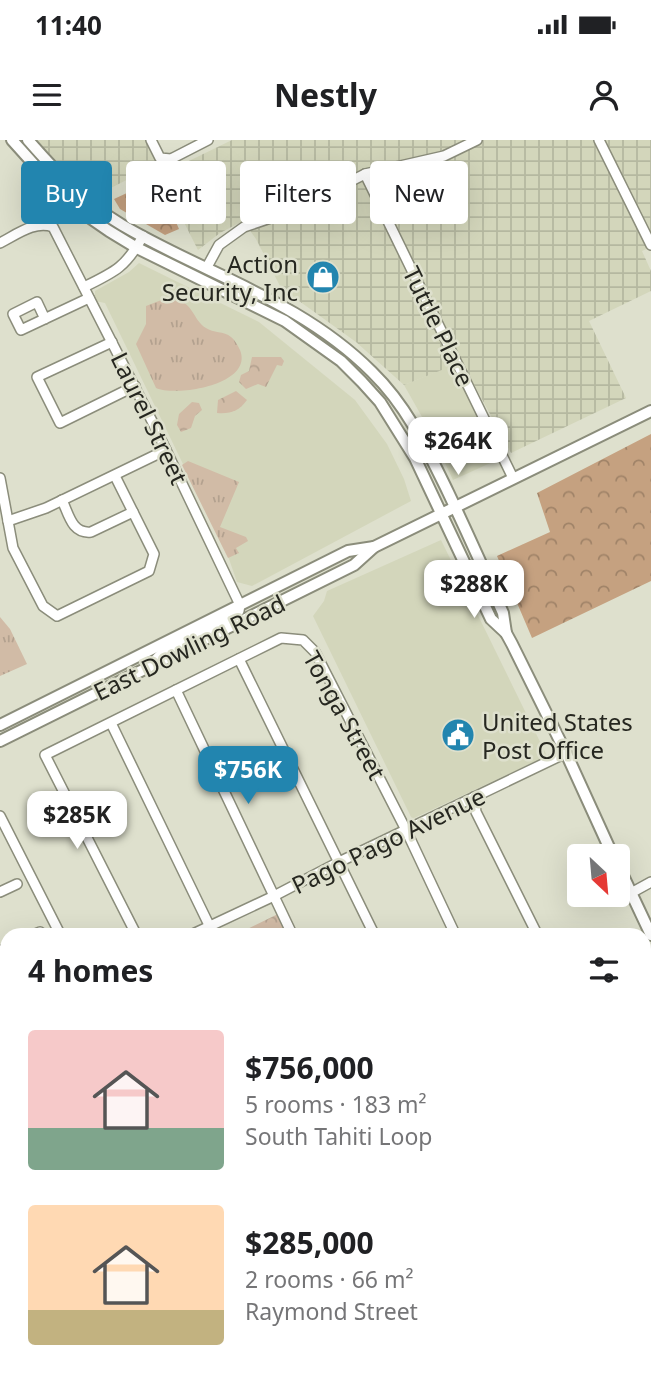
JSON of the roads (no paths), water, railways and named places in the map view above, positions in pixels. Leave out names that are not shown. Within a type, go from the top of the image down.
[{"type":"main road","points":[[12,140],[44,177],[80,211],[137,248],[285,321],[348,368],[380,402],[397,426],[491,619],[506,633]]},
{"type":"main road","points":[[28,140],[79,193],[120,224],[293,310],[325,331],[372,372],[406,412],[455,508],[503,612],[506,633],[608,844]]},
{"type":"main road","points":[[173,265],[203,270],[206,267]]},
{"type":"main road","name":"East Dowling Road","points":[[0,725],[348,551],[374,547],[651,411]]},
{"type":"main road","name":"East Dowling Road","points":[[0,741],[354,565],[374,547]]},
{"type":"main road","points":[[631,893],[648,928]]},
{"type":"street","points":[[151,140],[160,158],[171,159],[208,140]]},
{"type":"street","points":[[206,267],[219,245],[244,227],[294,210],[365,174],[444,156],[477,140]]},
{"type":"street","points":[[599,140],[651,245]]},
{"type":"street","name":"Tuttle Place","points":[[365,174],[513,478]]},
{"type":"street","name":"Laurel Street","points":[[0,243],[34,226],[46,224],[53,227],[135,387],[240,605]]},
{"type":"street","points":[[84,287],[113,273],[131,258],[143,236]]},
{"type":"street","points":[[45,319],[89,298]]},
{"type":"street","points":[[112,342],[37,377],[60,423],[135,387]]},
{"type":"street","points":[[8,521],[115,477],[166,450]]},
{"type":"street","points":[[0,478],[13,548],[43,606],[57,616],[149,571],[154,554],[115,477]]},
{"type":"street","points":[[62,500],[75,529],[84,533],[133,512]]},
{"type":"street","points":[[150,666],[170,648],[232,618],[239,611],[240,605]]},
{"type":"street","name":"Tonga Street","points":[[133,928],[45,755],[281,638],[303,640],[315,652],[406,830],[452,928]]},
{"type":"street","points":[[239,659],[371,928]]},
{"type":"street","points":[[176,690],[289,928]]},
{"type":"street","points":[[111,723],[209,925]]},
{"type":"street","name":"Pago Pago Avenue","points":[[204,928],[566,753]]},
{"type":"street","points":[[474,797],[476,812],[534,928]]},
{"type":"street","points":[[0,816],[57,928]]},
{"type":"street","points":[[631,893],[651,882]]},
{"type":"street","points":[[0,892],[17,884]]},
{"type":"place","name":"Action Security, Inc","points":[[323,277]]},
{"type":"place","name":"United States Post Office","points":[[458,735]]}]
